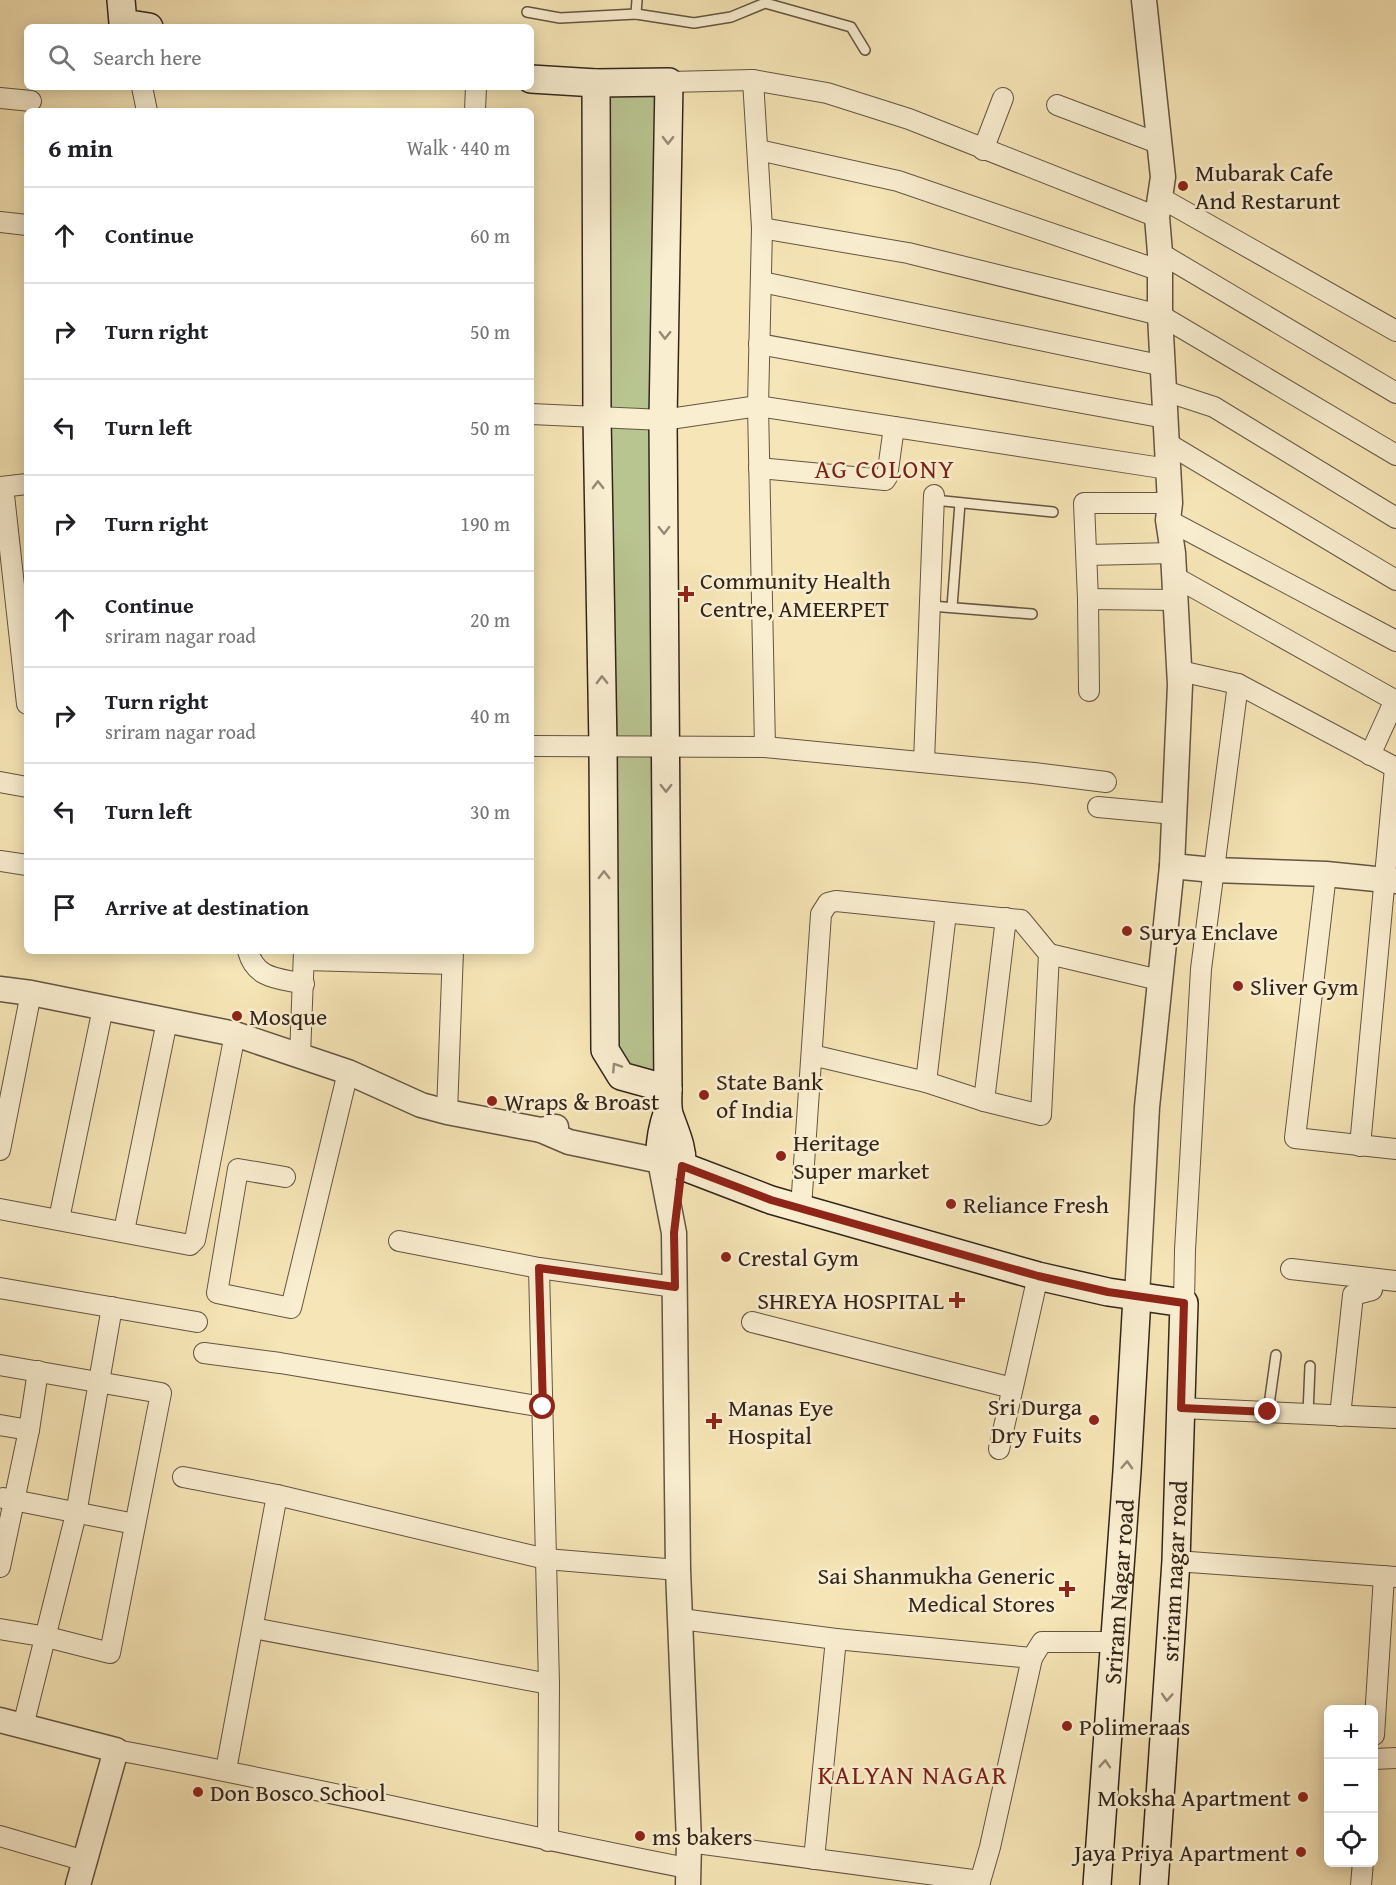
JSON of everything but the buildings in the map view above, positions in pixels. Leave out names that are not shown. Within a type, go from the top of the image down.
[{"type":"main road","points":[[534,79],[596,83],[669,82],[663,420],[668,1100],[662,1128],[671,1158],[742,1172],[773,1188],[801,1208],[1038,1276],[1137,1297],[1184,1303]]},
{"type":"main road","points":[[596,83],[597,417],[603,746],[605,1050],[621,1076],[668,1100]]},
{"type":"main road","name":"Sriram Nagar road","points":[[1097,1885],[1127,1471],[1137,1297]]},
{"type":"main road","name":"sriram nagar road","points":[[1154,1885],[1176,1561],[1184,1303]]},
{"type":"street","points":[[1137,1297],[1147,1107],[1172,866],[1180,671],[1169,511],[1160,315],[1159,208],[1163,177],[1144,0]]},
{"type":"street","points":[[753,80],[762,228],[758,406],[765,747]]},
{"type":"street","points":[[669,82],[753,80],[827,93],[909,119],[983,150],[1159,208],[1396,331]]},
{"type":"street","points":[[143,90],[146,108]]},
{"type":"street","points":[[474,108],[476,90]]},
{"type":"street","points":[[0,98],[31,101]]},
{"type":"street","points":[[983,150],[1003,98]]},
{"type":"street","points":[[1057,105],[1160,144]]},
{"type":"street","points":[[759,150],[898,181],[1161,262],[1396,393]]},
{"type":"street","points":[[0,222],[24,225]]},
{"type":"street","points":[[762,228],[908,253],[1160,315],[1396,455]]},
{"type":"street","points":[[762,282],[1164,366]]},
{"type":"street","points":[[759,344],[1165,418]]},
{"type":"street","points":[[1165,391],[1214,407],[1396,518]]},
{"type":"street","points":[[534,414],[663,420],[758,406],[1168,469]]},
{"type":"street","points":[[759,468],[885,480],[894,427]]},
{"type":"street","points":[[1167,443],[1396,580]]},
{"type":"street","points":[[24,484],[0,488],[4,495],[24,663]]},
{"type":"street","points":[[924,762],[934,497]]},
{"type":"street","points":[[1089,691],[1084,503],[1169,511],[1396,641]]},
{"type":"street","points":[[1087,555],[1174,576],[1396,701],[1370,754]]},
{"type":"street","points":[[1088,599],[1174,576]]},
{"type":"street","points":[[1180,671],[1238,684],[1396,768],[1390,881],[1360,1146]]},
{"type":"street","points":[[1184,1303],[1185,1239],[1202,969],[1238,684]]},
{"type":"street","points":[[534,746],[765,747],[1106,782]]},
{"type":"street","points":[[0,782],[24,786]]},
{"type":"street","points":[[1098,807],[1174,814]]},
{"type":"street","points":[[0,861],[24,865]]},
{"type":"street","points":[[1172,866],[1213,870],[1326,874],[1390,881]]},
{"type":"street","points":[[1326,874],[1295,1138],[1396,1149]]},
{"type":"street","points":[[801,1208],[820,914],[828,903],[836,901],[1021,920],[1049,954],[1159,980]]},
{"type":"street","points":[[926,1082],[946,913]]},
{"type":"street","points":[[984,1101],[1006,918]]},
{"type":"street","points":[[249,954],[256,969],[268,976],[304,984]]},
{"type":"street","points":[[812,1054],[926,1082],[984,1101],[1041,1115],[1049,954]]},
{"type":"street","points":[[300,1056],[304,956],[453,957],[447,1112]]},
{"type":"street","points":[[0,989],[31,993],[235,1034],[348,1072],[421,1105],[541,1130],[569,1142],[671,1158],[675,1287],[678,1570],[689,1842],[685,1879],[548,1841],[226,1770],[116,1750],[11,1723],[47,1637],[76,1514],[112,1306]]},
{"type":"street","points":[[0,1150],[31,993]]},
{"type":"street","points":[[59,1220],[103,1008]]},
{"type":"street","points":[[124,1232],[167,1021]]},
{"type":"street","points":[[0,1209],[190,1245],[195,1240],[235,1034]]},
{"type":"street","points":[[285,1177],[238,1169],[216,1290],[219,1294],[291,1308],[348,1072]]},
{"type":"street","points":[[399,1241],[539,1268],[675,1287]]},
{"type":"street","points":[[539,1268],[549,1684],[548,1841]]},
{"type":"street","points":[[1291,1269],[1396,1281]]},
{"type":"street","points":[[999,1449],[1038,1276]]},
{"type":"street","points":[[0,1288],[196,1322]]},
{"type":"street","points":[[1340,1416],[1353,1294],[1372,1290]]},
{"type":"street","points":[[752,1322],[1012,1388]]},
{"type":"street","points":[[204,1353],[280,1362],[543,1407]]},
{"type":"street","points":[[0,1365],[161,1393],[110,1653],[47,1637],[0,1629]]},
{"type":"street","points":[[1,1557],[6,1499],[29,1430],[38,1371]]},
{"type":"street","points":[[1181,1408],[1396,1418]]},
{"type":"street","points":[[0,1425],[29,1430]]},
{"type":"street","points":[[183,1477],[277,1495],[546,1559],[678,1570]]},
{"type":"street","points":[[226,1770],[277,1495]]},
{"type":"street","points":[[6,1499],[135,1524]]},
{"type":"street","points":[[1176,1561],[1390,1576],[1377,1705]]},
{"type":"street","points":[[681,1619],[836,1639],[1032,1658]]},
{"type":"street","points":[[253,1628],[549,1684]]},
{"type":"street","points":[[814,1858],[836,1639]]},
{"type":"street","points":[[689,1842],[980,1883],[1032,1658],[1042,1642],[1114,1642]]},
{"type":"street","points":[[78,1885],[116,1750]]},
{"type":"street","points":[[1378,1759],[1396,1758]]},
{"type":"street","points":[[0,1836],[85,1861]]},
{"type":"street","points":[[1361,1885],[1363,1867]]},
{"type":"lane","points":[[636,14],[637,0]]},
{"type":"lane","points":[[527,12],[560,18],[636,14],[694,23],[731,17],[765,1],[850,27],[866,50]]},
{"type":"lane","points":[[934,497],[960,503],[1053,512]]},
{"type":"lane","points":[[952,608],[960,503]]},
{"type":"lane","points":[[931,606],[1032,614]]},
{"type":"lane","points":[[1268,1412],[1276,1356]]},
{"type":"lane","points":[[1308,1414],[1310,1366]]},
{"type":"green space","points":[[669,82],[668,1089],[605,1050],[596,83]]},
{"type":"place","name":"Mubarak Cafe And Restarunt","points":[[1183,186]]},
{"type":"place","name":"Community Health Centre, AMEERPET","points":[[686,594]]},
{"type":"place","name":"Surya Enclave","points":[[1127,931]]},
{"type":"place","name":"Sliver Gym","points":[[1238,986]]},
{"type":"place","name":"Mosque","points":[[237,1016]]},
{"type":"place","name":"State Bank of India","points":[[704,1095]]},
{"type":"place","name":"Wraps & Broast","points":[[492,1101]]},
{"type":"place","name":"Heritage Super market","points":[[781,1156]]},
{"type":"place","name":"Reliance Fresh","points":[[951,1204]]},
{"type":"place","name":"Crestal Gym","points":[[726,1257]]},
{"type":"place","name":"SHREYA HOSPITAL","points":[[957,1300]]},
{"type":"place","name":"Sri Durga Dry Fuits","points":[[1094,1420]]},
{"type":"place","name":"Manas Eye Hospital","points":[[714,1421]]},
{"type":"place","name":"Sai Shanmukha Generic Medical Stores","points":[[1067,1589]]},
{"type":"place","name":"Polimeraas","points":[[1067,1726]]},
{"type":"place","name":"Don Bosco School","points":[[198,1792]]},
{"type":"place","name":"Moksha Apartment","points":[[1303,1797]]},
{"type":"place","name":"ms bakers","points":[[640,1836]]},
{"type":"place","name":"Jaya Priya Apartment","points":[[1301,1852]]},
{"type":"district","name":"AG COLONY","points":[[885,468]]},
{"type":"district","name":"KALYAN NAGAR","points":[[913,1774]]},
{"type":"route","points":[[543,1407],[539,1268],[675,1287],[674,1233],[682,1166],[771,1200],[1038,1276],[1108,1292],[1184,1303],[1181,1408],[1268,1412]]}]
